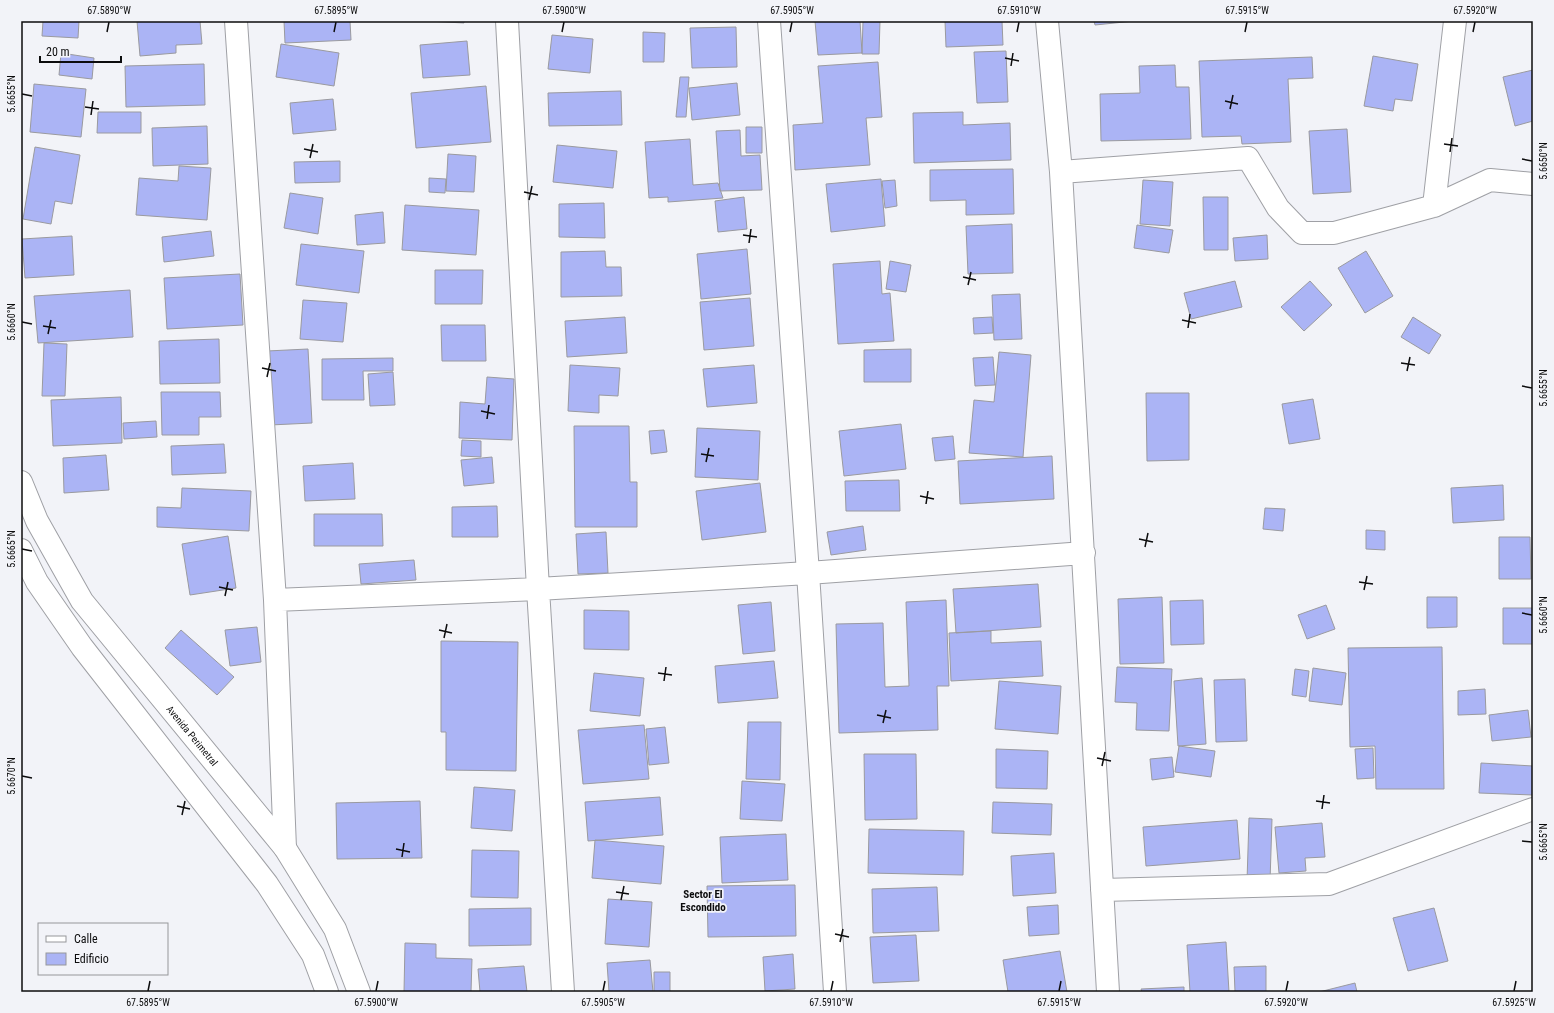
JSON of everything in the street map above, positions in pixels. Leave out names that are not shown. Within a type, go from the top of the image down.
[{"type":"street","points":[[236,21],[275,600],[285,848]]},
{"type":"street","points":[[507,21],[538,589],[563,992]]},
{"type":"street","points":[[769,21],[808,573],[835,992]]},
{"type":"street","points":[[1047,21],[1061,172],[1108,992]]},
{"type":"street","points":[[1434,206],[1455,21]]},
{"type":"street","points":[[1061,172],[1248,158],[1278,208],[1302,233],[1334,233],[1434,206],[1490,180],[1533,184]]},
{"type":"street","name":"Avenida Perimetral","points":[[21,482],[37,521],[82,601],[285,848],[335,929],[359,992]]},
{"type":"street","points":[[21,550],[29,579],[267,884],[313,955],[327,992]]},
{"type":"street","points":[[275,600],[538,589],[808,573],[1084,554]]},
{"type":"street","points":[[1102,890],[1329,884],[1533,809]]},
{"type":"building","points":[[43,21],[79,21],[78,38],[42,36]]},
{"type":"building","points":[[137,21],[200,21],[202,44],[176,45],[176,53],[140,56]]},
{"type":"building","points":[[284,21],[350,21],[351,40],[285,43]]},
{"type":"building","points":[[428,21],[464,21],[464,23]]},
{"type":"building","points":[[815,21],[860,21],[862,53],[818,55]]},
{"type":"building","points":[[863,21],[880,21],[879,54],[862,54]]},
{"type":"building","points":[[945,21],[1002,21],[1003,45],[946,47]]},
{"type":"building","points":[[1094,21],[1134,21],[1095,25]]},
{"type":"building","points":[[736,27],[737,67],[692,68],[690,28]]},
{"type":"building","points":[[643,32],[665,33],[664,62],[643,62]]},
{"type":"building","points":[[552,35],[593,39],[590,73],[548,69]]},
{"type":"building","points":[[467,41],[470,75],[423,78],[420,45]]},
{"type":"building","points":[[281,44],[339,53],[334,86],[276,77]]},
{"type":"building","points":[[1006,51],[1008,102],[977,103],[974,52]]},
{"type":"building","points":[[61,53],[94,58],[92,79],[59,75]]},
{"type":"building","points":[[1373,56],[1418,64],[1412,101],[1395,99],[1393,111],[1364,106]]},
{"type":"building","points":[[1312,57],[1313,78],[1288,79],[1291,142],[1242,144],[1241,136],[1202,137],[1199,61]]},
{"type":"building","points":[[878,62],[882,117],[866,118],[870,165],[795,170],[793,125],[823,123],[818,66]]},
{"type":"building","points":[[204,64],[205,105],[126,107],[125,66]]},
{"type":"building","points":[[1175,65],[1176,87],[1189,87],[1191,139],[1101,141],[1100,94],[1140,93],[1139,66]]},
{"type":"building","points":[[1533,70],[1533,121],[1515,126],[1503,77]]},
{"type":"building","points":[[680,77],[689,77],[686,117],[676,117]]},
{"type":"building","points":[[737,83],[740,115],[692,120],[689,88]]},
{"type":"building","points":[[34,84],[86,89],[81,137],[30,132]]},
{"type":"building","points":[[486,86],[491,142],[416,148],[411,93]]},
{"type":"building","points":[[621,91],[622,125],[549,126],[548,93]]},
{"type":"building","points":[[333,99],[336,130],[293,134],[290,103]]},
{"type":"building","points":[[98,112],[141,112],[141,133],[97,133]]},
{"type":"building","points":[[963,112],[963,125],[1010,123],[1011,160],[914,163],[913,113]]},
{"type":"building","points":[[207,126],[208,164],[153,166],[152,128]]},
{"type":"building","points":[[746,127],[762,127],[762,153],[746,153]]},
{"type":"building","points":[[1347,129],[1351,192],[1313,194],[1309,131]]},
{"type":"building","points":[[740,130],[741,156],[760,155],[762,190],[720,191],[716,131]]},
{"type":"building","points":[[690,139],[693,185],[718,183],[723,198],[668,202],[668,197],[649,198],[645,142]]},
{"type":"building","points":[[557,145],[617,151],[613,188],[553,182]]},
{"type":"building","points":[[35,147],[80,155],[72,204],[55,201],[51,224],[23,219]]},
{"type":"building","points":[[448,154],[476,156],[474,192],[446,191]]},
{"type":"building","points":[[340,161],[340,182],[295,183],[294,162]]},
{"type":"building","points":[[179,166],[211,168],[207,220],[136,215],[139,178],[178,181]]},
{"type":"building","points":[[1013,169],[1014,214],[966,215],[966,200],[930,201],[930,170]]},
{"type":"building","points":[[429,178],[446,179],[445,193],[429,192]]},
{"type":"building","points":[[881,179],[885,226],[831,232],[826,184]]},
{"type":"building","points":[[895,180],[897,206],[885,208],[882,181]]},
{"type":"building","points":[[1143,180],[1173,182],[1170,226],[1140,224]]},
{"type":"building","points":[[290,193],[323,198],[318,234],[284,228]]},
{"type":"building","points":[[744,197],[747,229],[718,232],[715,201]]},
{"type":"building","points":[[1203,197],[1228,197],[1228,250],[1204,250]]},
{"type":"building","points":[[604,203],[605,238],[559,237],[559,204]]},
{"type":"building","points":[[405,205],[479,210],[476,255],[402,250]]},
{"type":"building","points":[[383,212],[385,243],[357,245],[355,215]]},
{"type":"building","points":[[1012,224],[1013,273],[968,274],[966,226]]},
{"type":"building","points":[[1137,225],[1173,230],[1169,253],[1134,248]]},
{"type":"building","points":[[211,231],[214,256],[164,262],[162,237]]},
{"type":"building","points":[[1267,235],[1268,259],[1235,261],[1233,238]]},
{"type":"building","points":[[72,236],[74,275],[25,278],[22,239]]},
{"type":"building","points":[[301,244],[364,251],[359,293],[296,285]]},
{"type":"building","points":[[747,249],[751,294],[701,299],[697,254]]},
{"type":"building","points":[[605,251],[606,267],[621,267],[622,296],[561,297],[561,252]]},
{"type":"building","points":[[1366,251],[1393,296],[1365,313],[1338,268]]},
{"type":"building","points":[[880,261],[882,294],[890,293],[894,341],[838,344],[833,264]]},
{"type":"building","points":[[890,261],[911,265],[906,292],[886,289]]},
{"type":"building","points":[[435,270],[483,270],[482,304],[435,304]]},
{"type":"building","points":[[240,274],[243,325],[167,329],[164,278]]},
{"type":"building","points":[[1235,281],[1242,307],[1191,319],[1184,293]]},
{"type":"building","points":[[1310,281],[1332,305],[1304,331],[1281,307]]},
{"type":"building","points":[[130,290],[133,337],[38,343],[34,296]]},
{"type":"building","points":[[1020,294],[1022,339],[994,340],[992,295]]},
{"type":"building","points":[[750,298],[754,346],[704,350],[700,302]]},
{"type":"building","points":[[303,300],[347,303],[343,342],[300,339]]},
{"type":"building","points":[[625,317],[627,353],[567,357],[565,321]]},
{"type":"building","points":[[992,317],[993,333],[974,334],[973,318]]},
{"type":"building","points":[[1413,317],[1441,335],[1429,354],[1401,337]]},
{"type":"building","points":[[441,325],[485,325],[486,361],[442,361]]},
{"type":"building","points":[[219,339],[220,383],[160,384],[159,341]]},
{"type":"building","points":[[44,343],[67,344],[65,396],[42,396]]},
{"type":"building","points":[[308,349],[312,423],[270,425],[267,351]]},
{"type":"building","points":[[911,349],[911,382],[864,382],[864,350]]},
{"type":"building","points":[[999,352],[1031,355],[1023,457],[969,453],[974,400],[994,402]]},
{"type":"building","points":[[993,357],[995,385],[975,386],[973,358]]},
{"type":"building","points":[[393,358],[393,371],[363,371],[364,400],[322,400],[322,359]]},
{"type":"building","points":[[570,365],[620,368],[618,396],[599,395],[599,413],[568,411]]},
{"type":"building","points":[[754,365],[757,403],[707,407],[703,369]]},
{"type":"building","points":[[393,372],[395,405],[370,406],[368,374]]},
{"type":"building","points":[[487,377],[514,379],[512,440],[459,438],[460,402],[485,404]]},
{"type":"building","points":[[161,392],[220,392],[221,417],[199,417],[199,435],[162,435]]},
{"type":"building","points":[[1146,393],[1189,393],[1189,460],[1147,461]]},
{"type":"building","points":[[121,397],[122,443],[53,446],[51,400]]},
{"type":"building","points":[[1313,399],[1320,439],[1289,444],[1282,404]]},
{"type":"building","points":[[156,421],[157,437],[124,439],[123,423]]},
{"type":"building","points":[[901,424],[906,469],[844,476],[839,431]]},
{"type":"building","points":[[574,426],[629,426],[630,482],[637,482],[637,527],[575,527]]},
{"type":"building","points":[[697,428],[760,431],[758,480],[695,477]]},
{"type":"building","points":[[664,430],[667,452],[651,454],[649,431]]},
{"type":"building","points":[[953,436],[955,459],[935,461],[932,438]]},
{"type":"building","points":[[462,440],[481,441],[481,457],[461,456]]},
{"type":"building","points":[[224,444],[226,473],[172,475],[171,446]]},
{"type":"building","points":[[106,455],[109,490],[64,493],[63,458]]},
{"type":"building","points":[[1052,456],[1054,499],[960,504],[958,461]]},
{"type":"building","points":[[492,457],[494,483],[464,486],[461,460]]},
{"type":"building","points":[[353,463],[355,499],[305,501],[303,466]]},
{"type":"building","points":[[899,480],[900,511],[846,511],[845,481]]},
{"type":"building","points":[[760,483],[766,532],[702,540],[696,491]]},
{"type":"building","points":[[1503,485],[1504,520],[1453,523],[1451,488]]},
{"type":"building","points":[[182,488],[251,491],[249,531],[157,527],[157,507],[181,508]]},
{"type":"building","points":[[497,506],[498,537],[452,537],[452,507]]},
{"type":"building","points":[[1265,508],[1285,509],[1283,531],[1263,529]]},
{"type":"building","points":[[314,514],[382,514],[383,546],[314,546]]},
{"type":"building","points":[[863,526],[866,550],[831,555],[827,532]]},
{"type":"building","points":[[1366,530],[1385,531],[1385,550],[1366,549]]},
{"type":"building","points":[[606,532],[608,573],[578,574],[576,534]]},
{"type":"building","points":[[228,536],[236,588],[190,595],[182,544]]},
{"type":"building","points":[[1499,537],[1530,537],[1531,579],[1499,579]]},
{"type":"building","points":[[414,560],[416,580],[361,584],[359,564]]},
{"type":"building","points":[[1038,584],[1041,627],[956,633],[953,589]]},
{"type":"building","points":[[1162,597],[1164,663],[1120,664],[1118,599]]},
{"type":"building","points":[[1427,597],[1457,597],[1457,627],[1427,628]]},
{"type":"building","points":[[946,600],[949,686],[937,686],[938,730],[839,733],[836,624],[883,623],[885,687],[909,686],[906,602]]},
{"type":"building","points":[[1203,600],[1204,644],[1171,645],[1170,601]]},
{"type":"building","points":[[771,602],[775,651],[743,654],[738,605]]},
{"type":"building","points":[[1326,605],[1335,629],[1307,639],[1298,615]]},
{"type":"building","points":[[1503,608],[1533,608],[1533,644],[1503,644]]},
{"type":"building","points":[[584,610],[629,611],[629,650],[584,649]]},
{"type":"building","points":[[257,627],[261,662],[230,666],[225,630]]},
{"type":"building","points":[[181,630],[234,677],[217,695],[165,648]]},
{"type":"building","points":[[991,631],[991,643],[1041,641],[1043,676],[951,681],[949,633]]},
{"type":"building","points":[[441,641],[518,642],[516,771],[446,770],[446,732],[441,732]]},
{"type":"building","points":[[1442,647],[1444,789],[1376,789],[1375,746],[1350,747],[1348,648]]},
{"type":"building","points":[[774,661],[778,698],[718,703],[715,666]]},
{"type":"building","points":[[1117,667],[1172,669],[1169,731],[1136,730],[1137,703],[1115,702]]},
{"type":"building","points":[[1313,668],[1346,673],[1342,705],[1309,701]]},
{"type":"building","points":[[1295,669],[1309,671],[1306,697],[1292,695]]},
{"type":"building","points":[[594,673],[644,678],[640,716],[590,711]]},
{"type":"building","points":[[1202,678],[1206,744],[1178,746],[1174,681]]},
{"type":"building","points":[[1245,679],[1247,741],[1216,742],[1214,680]]},
{"type":"building","points":[[999,681],[1061,686],[1058,734],[995,729]]},
{"type":"building","points":[[1485,689],[1486,714],[1458,715],[1458,691]]},
{"type":"building","points":[[1528,710],[1531,737],[1492,741],[1489,715]]},
{"type":"building","points":[[748,722],[781,722],[780,780],[746,779]]},
{"type":"building","points":[[644,725],[649,779],[583,784],[578,730]]},
{"type":"building","points":[[665,727],[669,763],[649,765],[646,729]]},
{"type":"building","points":[[1179,746],[1215,751],[1211,777],[1175,772]]},
{"type":"building","points":[[1373,748],[1374,778],[1357,779],[1355,749]]},
{"type":"building","points":[[996,749],[1048,751],[1047,789],[996,788]]},
{"type":"building","points":[[864,754],[916,754],[917,819],[865,820]]},
{"type":"building","points":[[1172,757],[1174,777],[1152,780],[1150,759]]},
{"type":"building","points":[[1481,763],[1533,766],[1533,795],[1479,793]]},
{"type":"building","points":[[742,781],[785,784],[782,821],[740,819]]},
{"type":"building","points":[[474,787],[515,790],[512,831],[471,828]]},
{"type":"building","points":[[660,797],[663,835],[588,841],[585,802]]},
{"type":"building","points":[[420,801],[422,858],[337,859],[336,803]]},
{"type":"building","points":[[993,802],[1052,804],[1051,835],[992,833]]},
{"type":"building","points":[[1249,818],[1272,819],[1270,882],[1247,881]]},
{"type":"building","points":[[1237,820],[1240,859],[1146,866],[1143,827]]},
{"type":"building","points":[[1322,823],[1325,857],[1305,858],[1306,871],[1279,873],[1275,827]]},
{"type":"building","points":[[869,829],[964,831],[963,875],[868,873]]},
{"type":"building","points":[[786,834],[788,880],[722,883],[720,837]]},
{"type":"building","points":[[595,840],[664,846],[661,884],[592,878]]},
{"type":"building","points":[[472,850],[519,851],[518,898],[471,897]]},
{"type":"building","points":[[1054,853],[1056,893],[1013,896],[1011,856]]},
{"type":"building","points":[[795,885],[796,936],[708,937],[707,886]]},
{"type":"building","points":[[937,887],[939,931],[873,933],[872,889]]},
{"type":"building","points":[[608,899],[652,902],[649,947],[605,944]]},
{"type":"building","points":[[1058,905],[1059,934],[1029,936],[1027,907]]},
{"type":"building","points":[[531,908],[531,945],[469,946],[469,909]]},
{"type":"building","points":[[1434,908],[1448,961],[1408,971],[1393,918]]},
{"type":"building","points":[[916,935],[919,981],[873,983],[870,937]]},
{"type":"building","points":[[1226,942],[1229,992],[1190,992],[1187,945]]},
{"type":"building","points":[[405,943],[436,944],[436,958],[472,959],[471,992],[404,992]]},
{"type":"building","points":[[1060,951],[1067,992],[1008,992],[1003,960]]},
{"type":"building","points":[[793,954],[795,989],[765,991],[763,957]]},
{"type":"building","points":[[650,960],[653,992],[609,992],[607,963]]},
{"type":"building","points":[[524,966],[527,992],[480,992],[478,969]]},
{"type":"building","points":[[1266,966],[1266,992],[1235,992],[1234,967]]},
{"type":"building","points":[[654,972],[670,972],[670,992],[654,992]]},
{"type":"building","points":[[1355,983],[1357,992],[1319,992]]},
{"type":"building","points":[[1184,987],[1184,992],[1142,992],[1141,989]]},
{"type":"district","name":"Sector El Escondido","points":[[703,900]]}]
